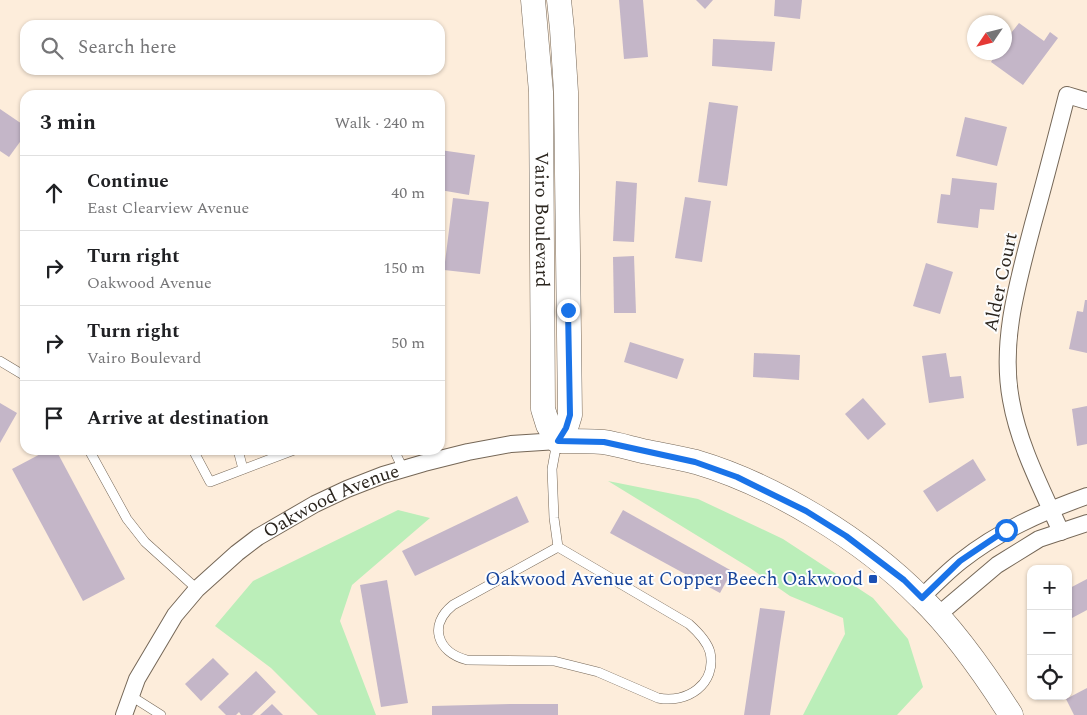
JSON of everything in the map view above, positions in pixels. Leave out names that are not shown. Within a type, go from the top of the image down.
[{"type":"street","name":"Vairo Boulevard","points":[[542,1],[562,29],[553,92],[570,415],[566,428],[558,441]]},
{"type":"street","name":"Alder Court","points":[[1061,532],[1026,453],[1016,424],[1008,378],[1008,341],[1010,319],[1018,280],[1067,95],[1087,101]]},
{"type":"street","name":"Oakwood Avenue","points":[[124,715],[137,679],[175,615],[197,589],[258,537],[303,511],[347,489],[424,463],[476,450],[511,444],[558,441],[604,442],[695,462],[737,477],[806,511],[846,536],[904,580],[938,615],[970,656],[1011,715]]},
{"type":"street","points":[[922,598],[960,561],[1006,530],[1051,509],[1087,496]]},
{"type":"street","points":[[938,615],[997,565],[1039,539],[1087,522]]},
{"type":"lane","points":[[0,361],[20,373]]},
{"type":"lane","points":[[558,441],[552,469],[554,518],[558,547]]},
{"type":"lane","points":[[92,455],[127,519],[145,542],[197,589]]},
{"type":"lane","points":[[196,455],[210,482],[281,455]]},
{"type":"lane","points":[[239,455],[243,469]]},
{"type":"lane","points":[[396,455],[403,470]]},
{"type":"lane","points":[[558,547],[689,624],[697,631],[710,651],[711,665],[708,676],[699,688],[683,697],[668,700],[658,698],[598,672],[554,661],[467,660],[447,651],[440,641],[438,630],[440,620],[445,612],[453,605],[558,547]]},
{"type":"lane","points":[[130,696],[160,715]]},
{"type":"green space","points":[[608,481],[698,499],[783,539],[873,598],[908,639],[923,687],[897,715],[803,715],[845,634],[843,618],[790,596],[750,568]]},
{"type":"green space","points":[[398,510],[430,518],[352,585],[340,621],[376,715],[318,715],[271,668],[215,626],[253,581]]},
{"type":"building","points":[[619,0],[643,0],[648,57],[624,59]]},
{"type":"building","points":[[696,0],[713,0],[705,9]]},
{"type":"building","points":[[775,0],[802,0],[800,19],[774,16]]},
{"type":"building","points":[[1019,23],[1044,41],[1050,32],[1058,38],[1023,85],[991,62],[992,60],[1012,60],[1012,32]]},
{"type":"building","points":[[713,39],[775,42],[772,71],[712,66]]},
{"type":"building","points":[[709,102],[738,106],[727,186],[698,182]]},
{"type":"building","points":[[0,109],[20,123],[20,142],[9,157],[0,151]]},
{"type":"building","points":[[965,117],[1007,127],[997,166],[956,156]]},
{"type":"building","points":[[445,151],[475,155],[469,195],[445,191]]},
{"type":"building","points":[[952,178],[997,183],[994,210],[980,209],[978,228],[937,223],[941,194],[950,195]]},
{"type":"building","points":[[616,181],[637,183],[634,242],[613,241]]},
{"type":"building","points":[[685,197],[711,201],[702,262],[675,258]]},
{"type":"building","points":[[453,198],[489,202],[480,274],[445,270]]},
{"type":"building","points":[[634,256],[636,313],[614,313],[613,257]]},
{"type":"building","points":[[926,263],[953,272],[940,314],[913,306]]},
{"type":"building","points":[[1085,300],[1087,300],[1087,353],[1069,349],[1077,311],[1083,312]]},
{"type":"building","points":[[630,342],[684,359],[677,379],[624,362]]},
{"type":"building","points":[[754,353],[800,355],[799,380],[753,377]]},
{"type":"building","points":[[946,353],[950,377],[961,376],[964,398],[929,403],[922,356]]},
{"type":"building","points":[[863,398],[886,424],[868,440],[845,414]]},
{"type":"building","points":[[0,403],[17,413],[0,443]]},
{"type":"building","points":[[1087,406],[1087,444],[1077,446],[1072,409]]},
{"type":"building","points":[[39,455],[59,455],[125,579],[83,601],[12,469]]},
{"type":"building","points":[[973,459],[986,480],[937,512],[923,491]]},
{"type":"building","points":[[517,496],[529,522],[415,576],[402,551]]},
{"type":"building","points":[[623,510],[732,571],[720,593],[610,533]]},
{"type":"building","points":[[1087,579],[1087,610],[1072,618],[1072,610],[1072,587]]},
{"type":"building","points":[[387,580],[408,703],[381,707],[360,585]]},
{"type":"building","points":[[760,608],[785,611],[770,715],[744,715]]},
{"type":"building","points":[[213,658],[229,674],[201,701],[185,684]]},
{"type":"building","points":[[256,671],[276,692],[252,715],[241,715],[239,712],[236,715],[226,715],[218,707]]},
{"type":"building","points":[[1087,688],[1087,715],[1074,715],[1066,700],[1072,700],[1072,696]]},
{"type":"building","points":[[272,704],[283,715],[260,715]]},
{"type":"building","points":[[558,704],[558,715],[432,715],[432,706]]},
{"type":"place","name":"Oakwood Avenue at Copper Beech Oakwood","points":[[873,579]]},
{"type":"route","points":[[568,310],[570,415],[566,428],[558,441],[604,442],[695,462],[737,477],[806,511],[846,536],[904,580],[922,598],[960,561],[1006,530]]}]
